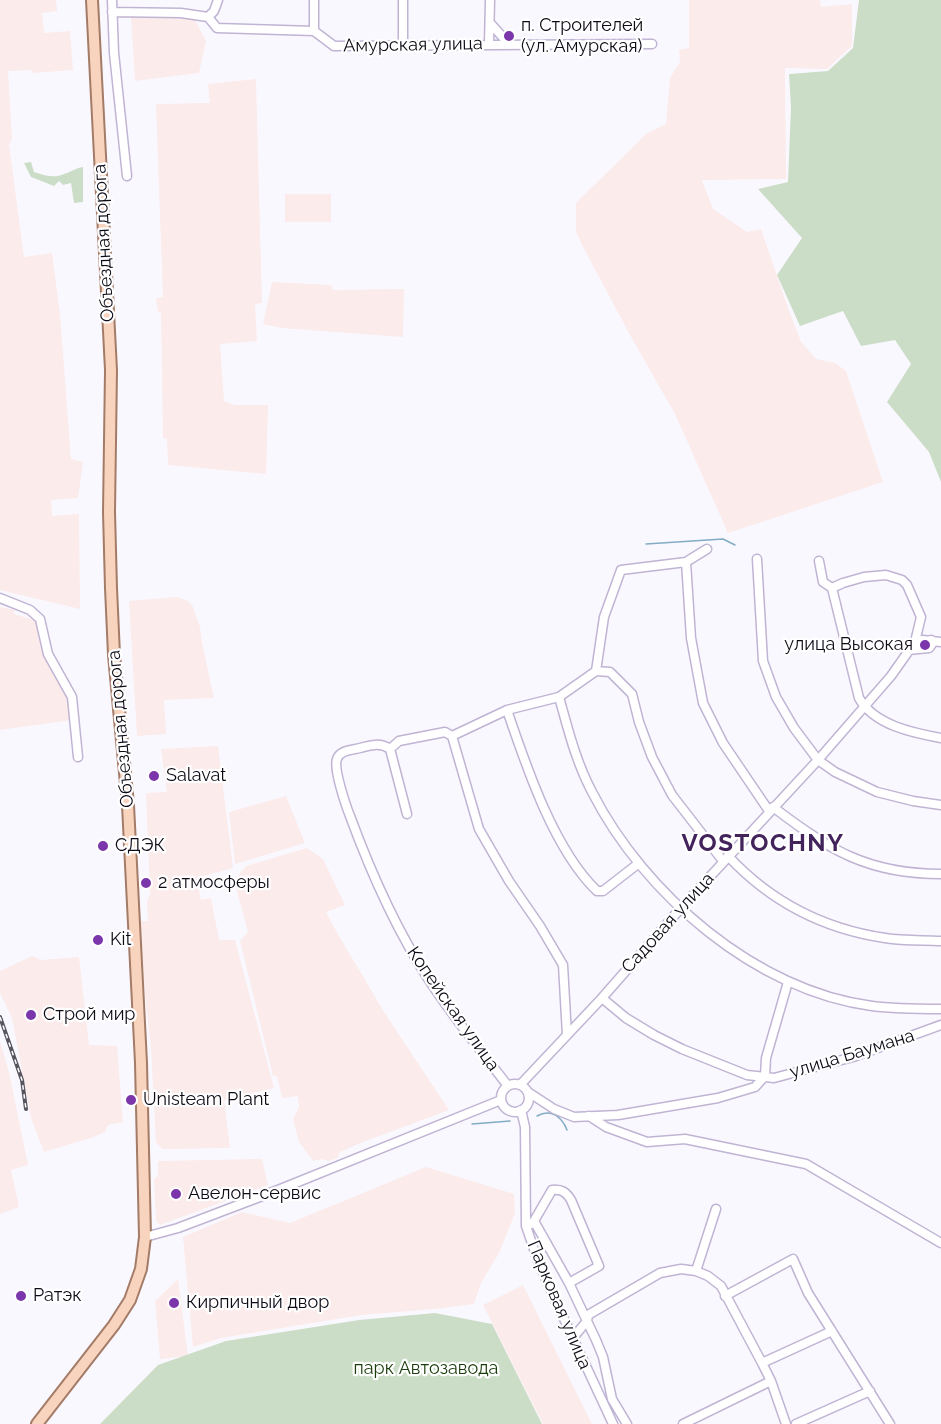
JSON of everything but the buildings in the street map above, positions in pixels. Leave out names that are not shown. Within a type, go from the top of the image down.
[{"type":"main road","name":"Объездная дорога","points":[[37,1424],[107,1334],[130,1299],[141,1269],[145,1237],[141,1063],[132,868],[114,655],[109,512],[111,370],[92,0]]},
{"type":"street","points":[[112,0],[118,102],[127,176]]},
{"type":"street","points":[[208,17],[219,0]]},
{"type":"street","points":[[314,0],[314,32]]},
{"type":"street","points":[[403,0],[403,44]]},
{"type":"street","points":[[489,44],[490,0]]},
{"type":"street","name":"Амурская улица","points":[[112,12],[181,13],[208,17],[217,27],[314,32],[334,46],[652,44]]},
{"type":"street","points":[[490,23],[509,44]]},
{"type":"street","points":[[596,671],[604,617],[621,570],[686,562],[707,549]]},
{"type":"street","points":[[757,559],[763,661],[780,705],[794,728],[818,760],[836,772],[877,792],[941,805]]},
{"type":"street","points":[[819,561],[823,582],[832,588],[863,707],[885,721],[913,733],[941,738]]},
{"type":"street","points":[[686,562],[690,638],[703,703],[723,743],[771,809],[826,845],[855,859],[910,874],[941,874]]},
{"type":"street","points":[[832,588],[843,582],[886,575],[902,580],[907,585],[921,617],[915,642],[923,640],[941,642]]},
{"type":"street","points":[[0,598],[30,609],[40,619],[48,654],[72,696],[78,757]]},
{"type":"street","points":[[908,650],[929,648],[932,645],[931,640]]},
{"type":"street","name":"Садовая улица","points":[[520,1084],[602,998],[680,909],[818,760],[891,676],[915,642]]},
{"type":"street","points":[[452,736],[507,710],[559,697],[596,671],[610,672],[632,694],[639,722],[652,757],[672,795],[726,859],[744,874],[780,901],[849,931],[887,938],[941,941]]},
{"type":"street","points":[[559,697],[572,745],[590,789],[605,816],[639,863],[680,909],[744,958],[788,982],[835,998],[871,1006],[941,1009]]},
{"type":"street","points":[[507,710],[527,769],[564,849],[591,886],[597,891],[603,891],[639,863]]},
{"type":"street","points":[[407,814],[390,749],[399,741],[445,732],[452,736],[479,829],[508,881],[540,926],[563,965],[567,1035]]},
{"type":"street","name":"Копейская улица","points":[[390,749],[383,744],[375,744],[342,752],[336,764],[343,799],[379,891],[428,980],[508,1086]]},
{"type":"street","points":[[528,1092],[529,1100],[521,1110],[508,1110],[501,1100],[501,1095],[508,1086],[520,1084],[555,1110],[574,1117],[618,1115],[718,1098],[755,1087],[765,1076],[766,1059],[788,982]]},
{"type":"street","name":"улица Баумана","points":[[602,998],[626,1018],[682,1049],[747,1075],[774,1078],[853,1057],[941,1025]]},
{"type":"street","points":[[145,1237],[177,1228],[268,1194],[501,1100]]},
{"type":"street","name":"Парковая улица","points":[[521,1110],[525,1127],[526,1226],[538,1261],[572,1339],[612,1422]]},
{"type":"street","points":[[589,1116],[606,1127],[647,1142],[685,1139],[806,1164],[941,1243]]},
{"type":"street","points":[[569,1283],[599,1266],[567,1193],[560,1189],[552,1190],[532,1223],[569,1283],[587,1321],[603,1357],[612,1399],[627,1424]]},
{"type":"street","points":[[696,1271],[717,1209]]},
{"type":"street","points":[[725,1296],[793,1259],[808,1293],[890,1424]]},
{"type":"street","points":[[572,1339],[587,1321],[588,1315],[660,1273],[681,1269],[696,1271],[715,1280],[721,1287],[771,1381],[786,1424]]},
{"type":"street","points":[[762,1363],[832,1330]]},
{"type":"street","points":[[683,1424],[771,1381]]},
{"type":"street","points":[[796,1424],[870,1391]]},
{"type":"street","points":[[612,1422],[619,1413]]},
{"type":"shaded area","points":[[0,0],[56,0],[57,11],[42,13],[44,33],[70,31],[73,70],[33,73],[32,70],[8,71],[12,139],[9,145],[24,257],[52,253],[60,314],[71,459],[83,462],[78,498],[51,500],[52,516],[79,514],[80,609],[0,590]]},
{"type":"shaded area","points":[[689,0],[820,0],[821,7],[852,4],[852,46],[827,69],[785,68],[786,179],[702,180],[713,209],[747,232],[761,229],[801,342],[816,359],[835,363],[846,371],[883,482],[728,533],[675,414],[630,335],[576,231],[576,203],[646,134],[666,124],[670,78],[680,62],[679,50],[689,48]]},
{"type":"shaded area","points":[[131,17],[194,18],[206,41],[199,73],[135,81]]},
{"type":"shaded area","points":[[256,79],[262,303],[255,304],[257,341],[220,344],[224,401],[235,405],[268,405],[266,474],[168,465],[167,439],[163,438],[161,313],[158,312],[156,298],[163,297],[156,104],[210,103],[208,84]]},
{"type":"shaded area","points":[[285,194],[331,194],[331,222],[285,222]]},
{"type":"shaded area","points":[[272,282],[331,285],[333,290],[404,289],[403,337],[282,328],[263,324]]},
{"type":"shaded area","points":[[177,597],[188,601],[193,607],[200,627],[214,698],[164,700],[166,734],[137,736],[129,601]]},
{"type":"shaded area","points":[[0,607],[15,610],[14,614],[37,621],[65,689],[71,720],[0,730]]},
{"type":"shaded area","points":[[218,746],[233,868],[196,878],[201,900],[211,898],[219,940],[235,940],[274,1088],[224,1100],[230,1148],[162,1149],[156,1142],[151,1048],[142,967],[141,921],[148,921],[147,901],[150,894],[146,793],[167,792],[161,749]]},
{"type":"shaded area","points":[[286,796],[305,843],[235,864],[229,812]]},
{"type":"shaded area","points":[[307,848],[323,859],[345,905],[326,912],[336,931],[384,1012],[449,1110],[363,1142],[340,1152],[337,1158],[329,1161],[322,1159],[313,1161],[299,1142],[293,1119],[299,1107],[298,1096],[282,1098],[277,1076],[273,1076],[240,941],[248,932],[234,880],[246,866]]},
{"type":"shaded area","points":[[32,956],[41,960],[79,957],[89,1045],[117,1046],[123,1122],[108,1125],[105,1132],[94,1137],[44,1152],[31,1118],[12,1018],[0,993],[0,971]]},
{"type":"shaded area","points":[[0,1041],[9,1072],[28,1165],[11,1170],[19,1207],[0,1214]]},
{"type":"shaded area","points":[[262,1159],[268,1185],[160,1225],[156,1221],[154,1179],[158,1176],[158,1161]]},
{"type":"shaded area","points":[[426,1167],[514,1194],[515,1213],[499,1253],[481,1283],[474,1304],[361,1315],[221,1338],[193,1347],[183,1237],[242,1212],[290,1223]]},
{"type":"shaded area","points":[[178,1279],[188,1356],[160,1359],[155,1301]]},
{"type":"shaded area","points":[[523,1285],[592,1424],[543,1424],[483,1305]]},
{"type":"green space","points":[[859,0],[941,0],[941,482],[929,452],[887,402],[911,364],[895,340],[861,346],[843,311],[800,326],[777,275],[802,238],[758,189],[788,182],[791,107],[789,74],[828,71],[853,48]]},
{"type":"green space","points":[[31,162],[34,172],[49,176],[57,176],[83,167],[83,202],[74,203],[71,183],[63,185],[59,181],[54,186],[31,177],[24,163]]},
{"type":"green space","name":"парк Автозавода","points":[[435,1313],[492,1324],[542,1424],[100,1424],[158,1365],[226,1341],[359,1320]]},
{"type":"waterway","points":[[646,544],[723,539],[735,545]]},
{"type":"waterway","points":[[537,1116],[551,1113],[562,1121],[567,1130]]},
{"type":"waterway","points":[[472,1124],[510,1121]]},
{"type":"railway","points":[[0,1017],[22,1080],[26,1109]]},
{"type":"place","name":"п. Строителей (ул. Амурская)","points":[[509,36]]},
{"type":"place","name":"улица Высокая","points":[[925,645]]},
{"type":"place","name":"Salavat","points":[[154,776]]},
{"type":"place","name":"СДЭК","points":[[103,846]]},
{"type":"place","name":"2 атмосферы","points":[[146,883]]},
{"type":"place","name":"Kit","points":[[98,940]]},
{"type":"place","name":"Строй мир","points":[[31,1015]]},
{"type":"place","name":"Unisteam Plant","points":[[131,1100]]},
{"type":"place","name":"Авелон-сервис","points":[[176,1194]]},
{"type":"place","name":"Ратэк","points":[[21,1296]]},
{"type":"place","name":"Кирпичный двор","points":[[174,1303]]},
{"type":"district","name":"VOSTOCHNY","points":[[763,844]]}]
